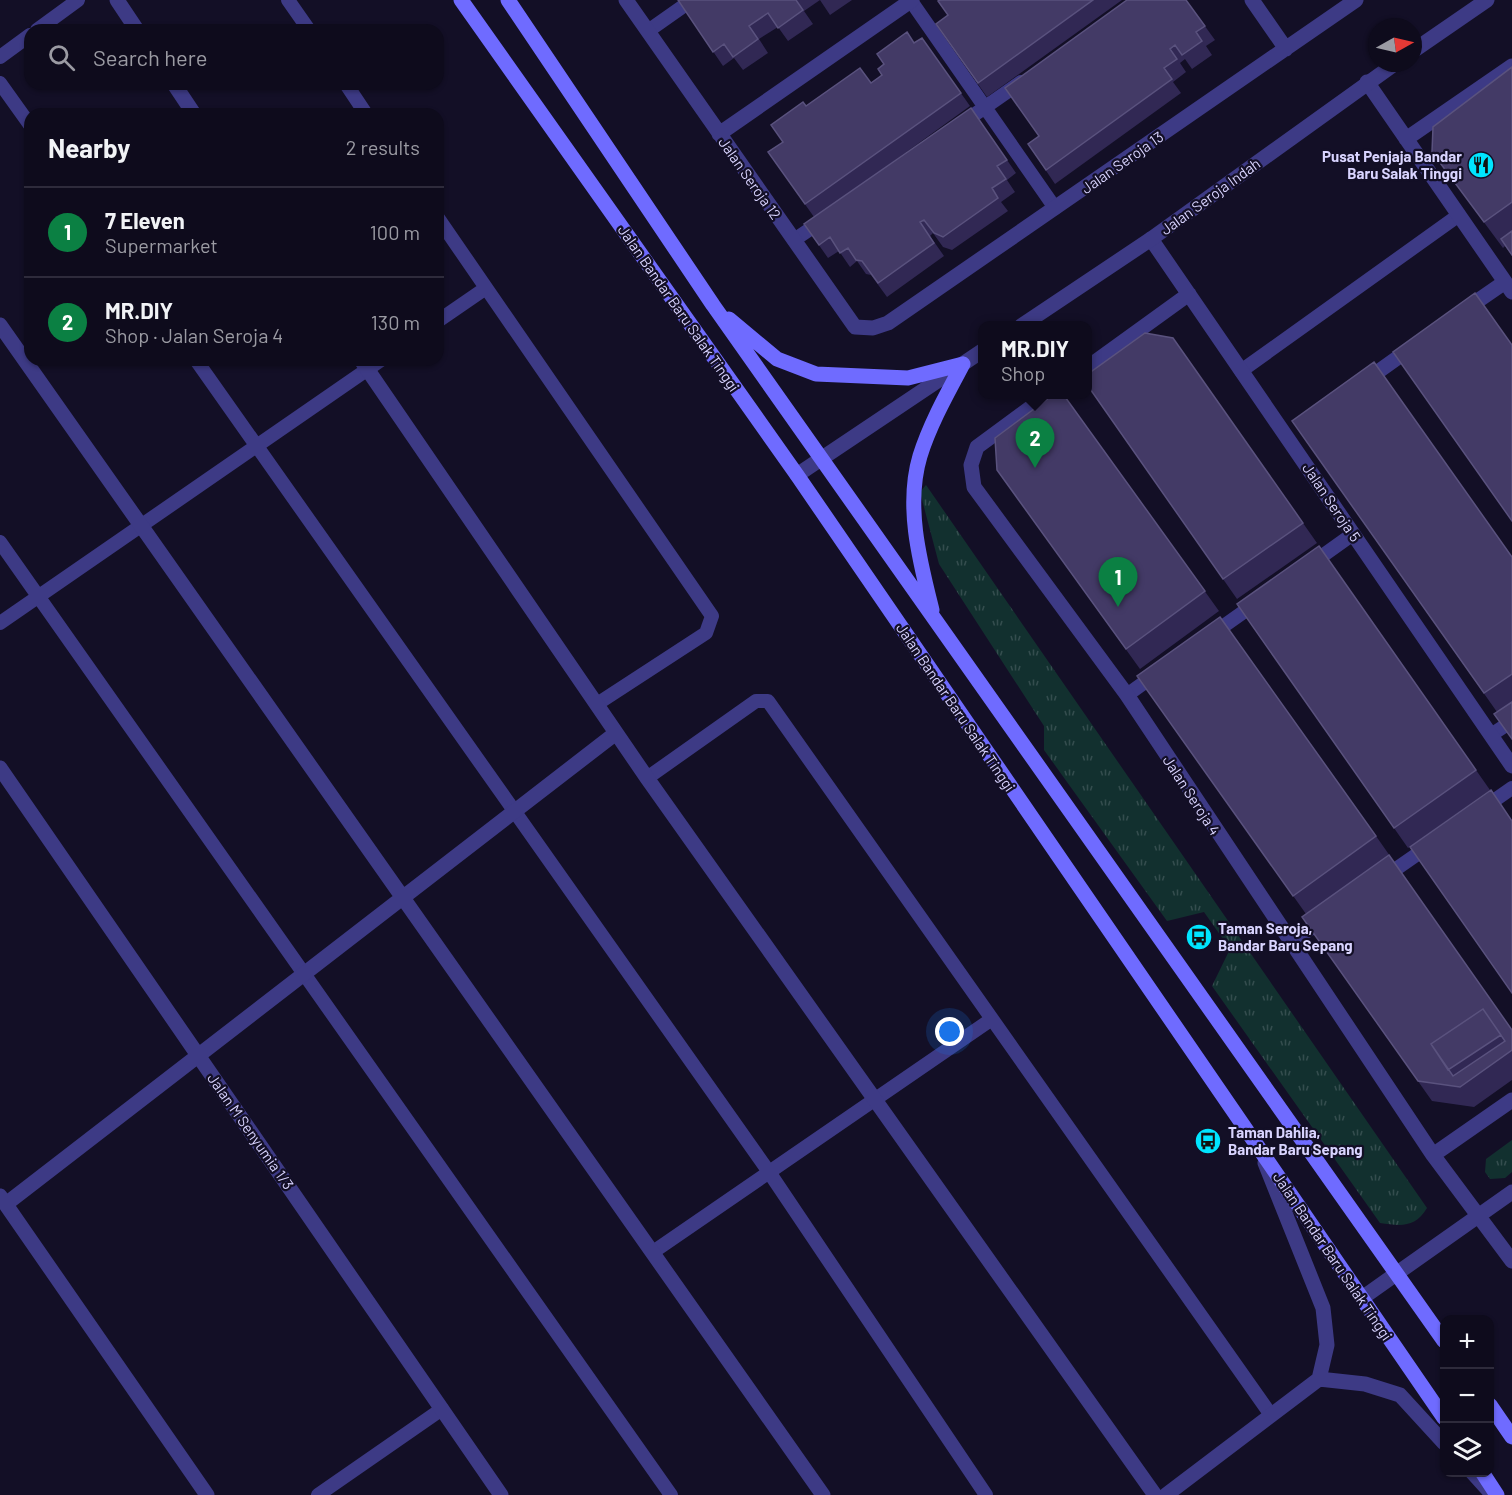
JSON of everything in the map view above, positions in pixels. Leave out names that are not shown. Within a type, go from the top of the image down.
[{"type":"main road","name":"Jalan Bandar Baru Salak Tinggi","points":[[461,0],[797,475],[1440,1412]]},
{"type":"main road","name":"Jalan Bandar Baru Salak Tinggi","points":[[508,0],[713,305],[1440,1335]]},
{"type":"main road","points":[[713,305],[777,359],[816,374],[908,378],[963,364]]},
{"type":"main road","points":[[935,619],[921,567],[914,490],[920,457],[933,423],[963,364]]},
{"type":"main road","points":[[1494,1411],[1512,1437]]},
{"type":"main road","points":[[1484,1477],[1495,1495]]},
{"type":"street","points":[[117,0],[133,24]]},
{"type":"street","name":"Jalan Seroja 12","points":[[626,0],[855,327],[873,328],[888,323]]},
{"type":"street","points":[[719,134],[911,0]]},
{"type":"street","points":[[1252,0],[1286,49]]},
{"type":"street","name":"Jalan Seroja 13","points":[[888,323],[1356,0]]},
{"type":"street","points":[[1422,45],[1487,0]]},
{"type":"street","points":[[1406,139],[1512,66]]},
{"type":"street","name":"Jalan Seroja Indah","points":[[1028,321],[1151,239],[1382,72]]},
{"type":"street","points":[[1367,82],[1508,287],[1448,322]]},
{"type":"street","points":[[178,90],[190,108]]},
{"type":"street","name":"Jalan Seroja 5","points":[[1151,239],[1241,371],[1292,433],[1353,534],[1512,766]]},
{"type":"street","points":[[1092,364],[1189,294]]},
{"type":"street","points":[[0,325],[24,359]]},
{"type":"street","points":[[1353,390],[1429,336]]},
{"type":"street","points":[[797,475],[978,354]]},
{"type":"street","points":[[29,366],[823,1495]]},
{"type":"street","points":[[366,366],[647,778],[1155,1495]]},
{"type":"street","name":"Jalan Seroja 4","points":[[1043,399],[977,447],[971,465],[974,487],[1126,695],[1433,1155],[1512,1260]]},
{"type":"street","points":[[207,1495],[3,1200],[199,1056],[616,733]]},
{"type":"street","name":"Jalan M Senyumia 1/3","points":[[0,768],[501,1495]]},
{"type":"street","points":[[1433,1155],[1512,1100]]},
{"type":"street","points":[[1166,1495],[1319,1379],[1327,1345],[1323,1308],[1260,1149]]},
{"type":"street","points":[[1362,1298],[1396,1271],[1512,1192]]},
{"type":"street","points":[[1319,1379],[1365,1384],[1400,1395],[1440,1439]]},
{"type":"street","points":[[1476,1477],[1495,1495]]},
{"type":"lane","points":[[45,24],[78,0]]},
{"type":"lane","points":[[288,0],[305,24]]},
{"type":"lane","points":[[648,31],[692,0]]},
{"type":"lane","points":[[911,0],[1055,208]]},
{"type":"lane","points":[[0,57],[24,39]]},
{"type":"lane","points":[[947,134],[1033,74]]},
{"type":"lane","points":[[0,83],[24,117]]},
{"type":"lane","points":[[350,90],[362,108]]},
{"type":"lane","points":[[794,240],[832,213]]},
{"type":"lane","points":[[1241,371],[1459,215]]},
{"type":"lane","points":[[444,227],[712,616],[706,633],[597,704]]},
{"type":"lane","points":[[444,317],[486,288]]},
{"type":"lane","points":[[200,366],[769,1172],[986,1495]]},
{"type":"lane","points":[[0,623],[257,446],[364,366]]},
{"type":"lane","points":[[1296,574],[1353,534]]},
{"type":"lane","points":[[0,542],[671,1495]]},
{"type":"lane","points":[[1202,641],[1268,594]]},
{"type":"lane","points":[[1126,695],[1164,668]]},
{"type":"lane","points":[[647,778],[756,701],[768,701],[1271,1415]]},
{"type":"lane","points":[[1491,735],[1512,721]]},
{"type":"lane","points":[[1473,815],[1512,788]]},
{"type":"lane","points":[[1367,889],[1444,835]]},
{"type":"lane","points":[[1290,943],[1338,909]]},
{"type":"lane","points":[[653,1252],[992,1019]]},
{"type":"lane","points":[[318,1495],[442,1409]]},
{"type":"green space","points":[[926,485],[1427,1208],[1418,1219],[1401,1225],[1380,1223],[1212,986],[1230,949],[1204,912],[1167,921],[1044,750],[1044,726],[939,564],[920,492]]},
{"type":"green space","points":[[1512,1140],[1512,1172],[1505,1178],[1490,1179],[1485,1172],[1486,1159]]},
{"type":"building","points":[[678,0],[796,0],[803,10],[778,28],[768,13],[749,26],[758,39],[733,57],[724,44],[713,52]]},
{"type":"building","points":[[1093,0],[978,83],[936,24],[948,15],[938,1]]},
{"type":"building","points":[[1127,0],[1186,0],[1205,26],[1196,32],[1202,41],[1182,55],[1175,45],[1170,49],[1177,59],[1164,68],[1172,79],[1046,170],[1028,144],[1039,136],[1005,88]]},
{"type":"building","points":[[907,32],[914,43],[922,38],[961,93],[805,204],[768,152],[783,142],[771,125],[803,102],[806,106],[860,68],[871,83],[882,75],[878,69],[884,64],[877,54]]},
{"type":"building","points":[[1512,67],[1512,202],[1484,222],[1432,152],[1433,127]]},
{"type":"building","points":[[971,108],[1007,160],[997,166],[1006,179],[992,188],[998,198],[943,237],[934,233],[924,220],[920,222],[934,243],[878,283],[862,261],[856,260],[848,248],[840,253],[830,237],[819,245],[804,224]]},
{"type":"building","points":[[1512,231],[1512,255],[1501,239]]},
{"type":"building","points":[[1475,293],[1512,345],[1512,521],[1393,352]]},
{"type":"building","points":[[1145,333],[1173,338],[1303,523],[1223,579],[1092,392],[1092,371]]},
{"type":"building","points":[[1374,362],[1512,557],[1512,674],[1484,693],[1292,421]]},
{"type":"building","points":[[1047,399],[1067,399],[1205,591],[1126,649],[997,470],[995,438]]},
{"type":"building","points":[[1319,546],[1476,770],[1394,828],[1237,604]]},
{"type":"building","points":[[1220,617],[1376,836],[1293,896],[1137,676]]},
{"type":"building","points":[[1512,702],[1512,739],[1494,714]]},
{"type":"building","points":[[1491,790],[1512,821],[1512,993],[1410,847]]},
{"type":"building","points":[[1389,855],[1512,1030],[1512,1050],[1460,1087],[1418,1081],[1302,917]],"holes":[[[1483,1009],[1505,1041],[1453,1076],[1431,1044]]]},
{"type":"building","points":[[1483,1009],[1501,1035],[1448,1070],[1431,1044]]},
{"type":"place","name":"Pusat Penjaja Bandar Baru Salak Tinggi","points":[[1481,165]]},
{"type":"place","name":"MR.DIY","points":[[1035,468]]},
{"type":"place","name":"7 Eleven","points":[[1118,607]]},
{"type":"place","name":"Taman Seroja, Bandar Baru Sepang","points":[[1199,937]]},
{"type":"place","name":"Taman Dahlia, Bandar Baru Sepang","points":[[1208,1141]]}]
